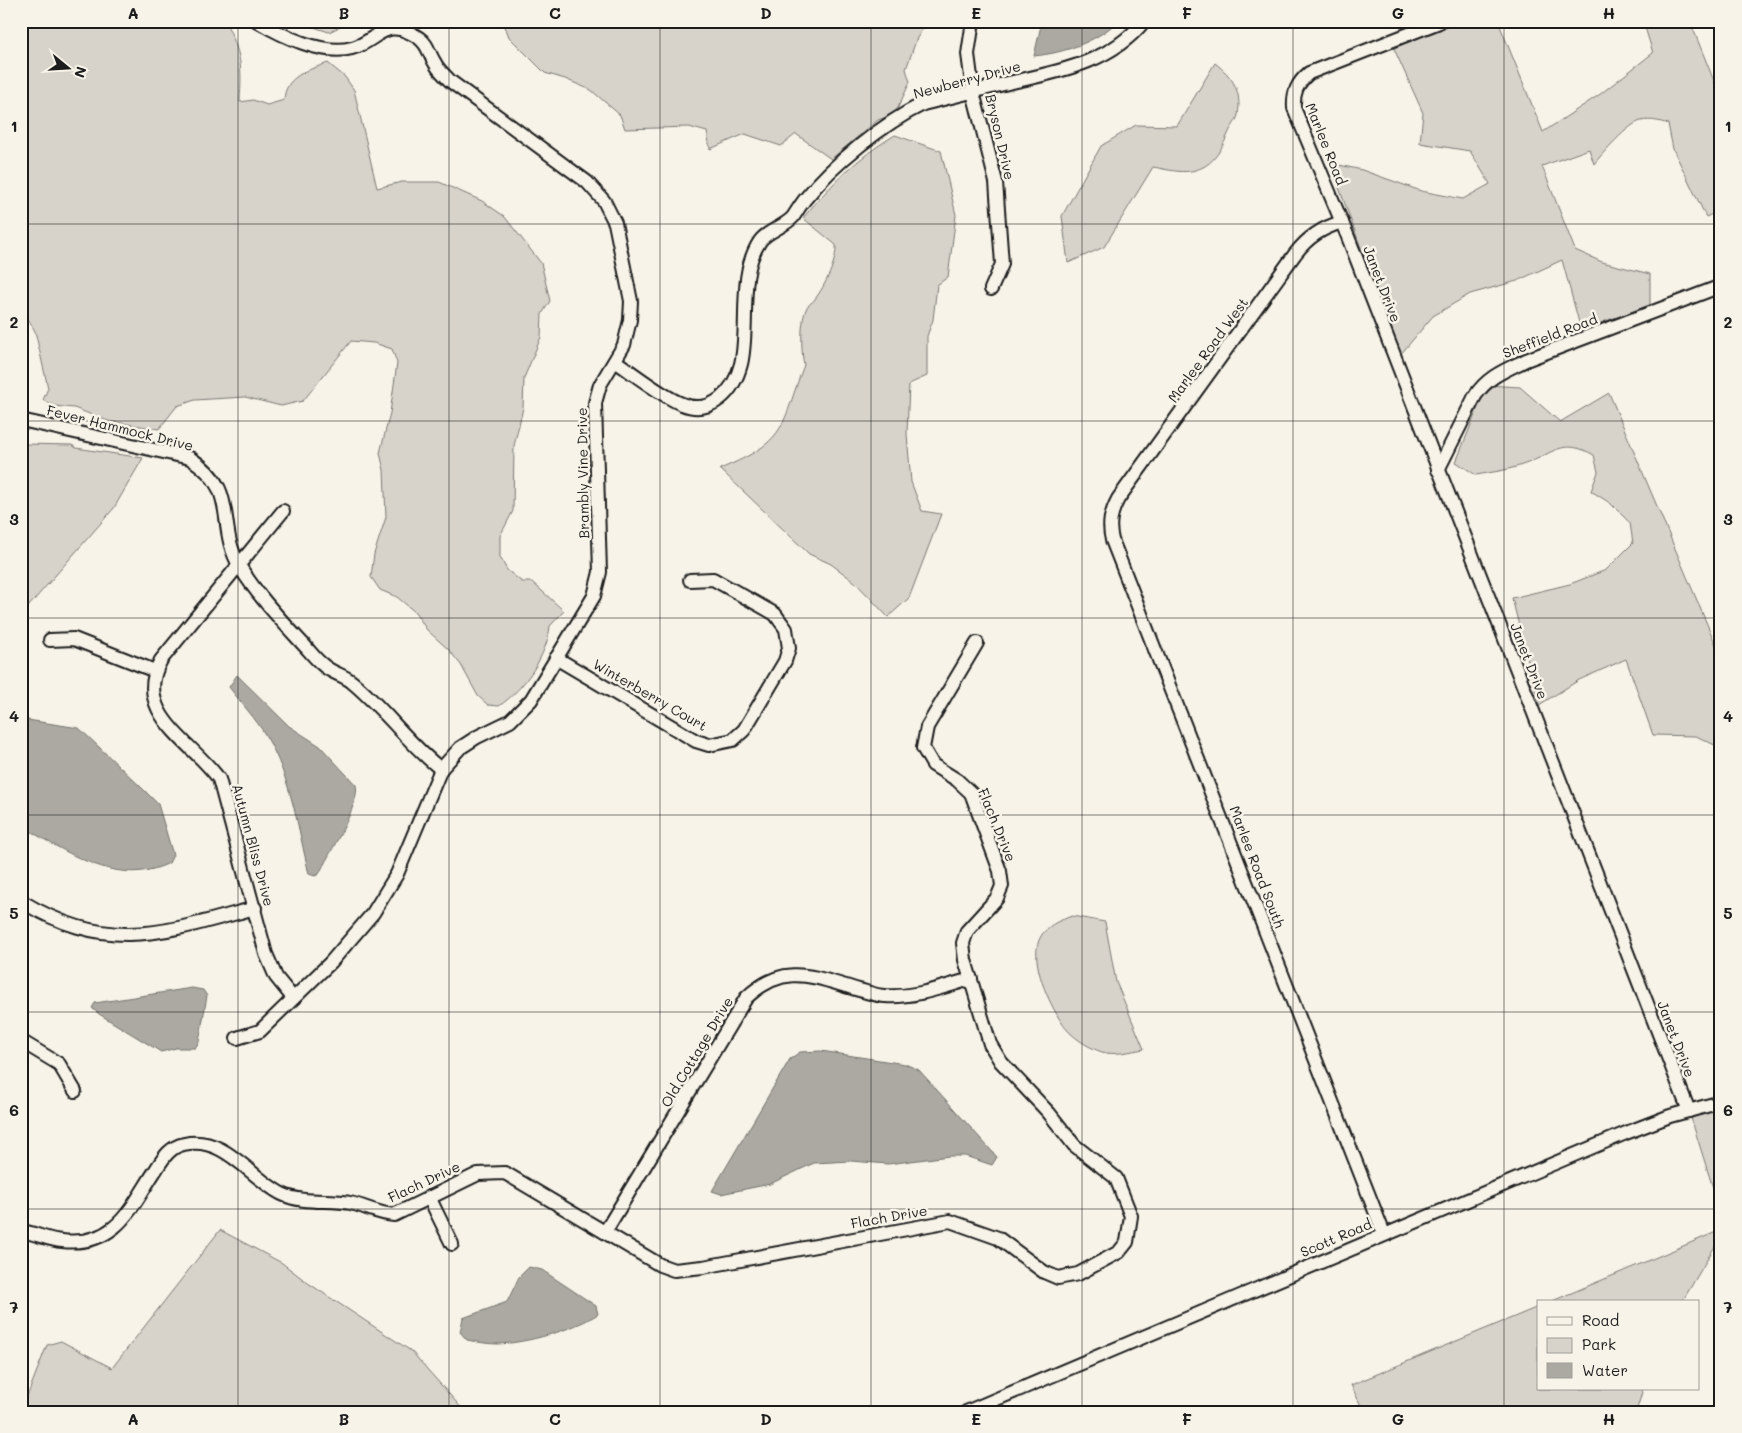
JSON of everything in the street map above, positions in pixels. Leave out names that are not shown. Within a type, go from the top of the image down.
[{"type":"street","name":"Brambly Vine Drive","points":[[237,1038],[260,1030],[331,962],[373,913],[398,874],[441,769],[460,748],[477,737],[510,721],[531,700],[594,596],[600,572],[595,403],[600,385],[624,345],[631,301],[615,223],[604,201],[588,182],[450,81],[435,64],[424,42],[405,30],[391,29],[378,32],[354,48],[338,50],[299,42],[257,21]]},
{"type":"street","name":"Bryson Drive","points":[[973,21],[968,54],[974,92],[996,182],[1002,264],[991,289]]},
{"type":"street","name":"Newberry Drive","points":[[615,361],[681,404],[696,408],[714,404],[726,396],[741,364],[750,267],[752,257],[760,240],[792,218],[806,197],[836,166],[902,114],[923,104],[1068,70],[1102,56],[1135,32],[1144,21]]},
{"type":"street","name":"Marlee Road","points":[[1342,222],[1295,113],[1293,99],[1297,86],[1309,73],[1442,21]]},
{"type":"street","name":"Janet Drive","points":[[1342,222],[1689,1111]]},
{"type":"street","name":"Marlee Road West","points":[[1112,511],[1118,499],[1298,249],[1320,230],[1342,222]]},
{"type":"street","name":"Sheffield Road","points":[[1438,470],[1478,392],[1496,374],[1526,360],[1721,286]]},
{"type":"street","name":"Fever Hammock Drive","points":[[21,420],[190,458],[207,470],[220,488],[225,504],[227,530],[239,565],[263,599],[324,666],[351,681],[390,718],[421,754],[441,769]]},
{"type":"street","name":"Marlee Road South","points":[[1112,511],[1110,522],[1112,540],[1384,1234]]},
{"type":"street","name":"Autumn Bliss Drive","points":[[283,512],[161,660],[155,671],[152,696],[158,712],[208,763],[219,780],[266,954],[276,977],[293,998]]},
{"type":"street","name":"Winterberry Court","points":[[556,658],[696,741],[709,745],[733,740],[744,730],[785,661],[789,648],[786,629],[775,614],[713,579],[690,580]]},
{"type":"street","points":[[50,640],[74,639],[155,671]]},
{"type":"street","name":"Flach Drive","points":[[21,1231],[61,1241],[87,1241],[107,1234],[126,1216],[167,1152],[181,1144],[194,1142],[220,1148],[281,1194],[295,1199],[350,1204],[380,1214],[394,1215],[478,1174],[505,1173],[660,1265],[674,1270],[703,1267],[950,1221],[998,1238],[1044,1272],[1058,1278],[1078,1274],[1119,1252],[1127,1242],[1131,1216],[1116,1178],[1074,1145],[1049,1113],[1001,1062],[990,1044],[965,960],[964,943],[967,931],[997,898],[1002,886],[1000,871],[971,793],[957,780],[933,765],[924,748],[926,727],[977,643]]},
{"type":"street","points":[[21,901],[76,928],[106,934],[150,934],[255,908]]},
{"type":"street","name":"Old Cottage Drive","points":[[605,1232],[746,998],[761,984],[774,978],[794,974],[814,977],[883,996],[917,995],[971,979]]},
{"type":"street","points":[[21,1041],[59,1064],[74,1091]]},
{"type":"street","name":"Scott Road","points":[[966,1412],[1626,1133],[1721,1102]]},
{"type":"street","points":[[429,1197],[452,1244]]},
{"type":"green space","points":[[21,21],[225,21],[240,60],[240,102],[253,100],[267,105],[284,100],[288,85],[293,80],[306,71],[328,63],[345,77],[354,90],[377,188],[402,182],[439,182],[482,201],[504,216],[541,263],[550,301],[542,314],[541,337],[524,378],[523,408],[514,446],[513,511],[500,536],[500,557],[507,570],[522,582],[532,582],[564,611],[550,626],[544,649],[533,671],[517,691],[499,706],[488,705],[478,696],[461,665],[449,650],[427,630],[415,612],[397,597],[380,590],[371,577],[374,554],[386,517],[384,470],[380,453],[390,413],[397,363],[392,349],[374,343],[351,341],[303,401],[281,406],[245,397],[195,400],[177,406],[159,429],[108,421],[74,408],[54,406],[43,400],[48,388],[35,331],[23,310],[21,300]]},
{"type":"green space","points":[[295,21],[352,21],[329,32]]},
{"type":"green space","points":[[503,21],[928,21],[917,38],[906,69],[910,82],[895,114],[878,120],[831,159],[796,134],[781,146],[745,134],[710,149],[707,132],[689,127],[625,129],[620,115],[591,90],[545,73],[509,37]]},
{"type":"green space","points":[[1439,21],[1498,21],[1543,132],[1599,95],[1653,53],[1643,21],[1690,21],[1718,91],[1721,91],[1721,210],[1706,217],[1673,149],[1668,124],[1661,122],[1641,121],[1629,127],[1594,164],[1589,149],[1542,166],[1575,250],[1602,262],[1650,274],[1650,305],[1581,330],[1562,260],[1517,281],[1470,294],[1433,316],[1400,355],[1330,163],[1362,170],[1421,191],[1463,199],[1490,184],[1470,151],[1420,143],[1423,113],[1391,42]]},
{"type":"green space","points":[[1215,63],[1235,85],[1239,99],[1238,115],[1217,155],[1210,163],[1192,171],[1186,172],[1153,167],[1104,247],[1068,263],[1062,216],[1101,146],[1136,125],[1177,126]]},
{"type":"green space","points":[[895,135],[941,151],[956,215],[948,277],[937,285],[933,320],[927,336],[927,376],[909,384],[907,434],[911,482],[922,511],[941,514],[909,598],[888,617],[855,582],[831,564],[809,554],[720,469],[742,459],[771,440],[785,418],[804,365],[802,352],[803,319],[807,307],[819,294],[826,280],[835,258],[836,245],[803,218],[845,172]]},
{"type":"green space","points":[[1487,385],[1520,387],[1560,422],[1609,393],[1721,657],[1721,748],[1696,736],[1653,735],[1626,659],[1579,680],[1539,705],[1512,598],[1570,584],[1606,570],[1633,543],[1630,523],[1610,503],[1591,491],[1598,472],[1594,455],[1583,450],[1565,447],[1519,466],[1476,475],[1456,462]]},
{"type":"green space","points":[[24,444],[72,445],[76,448],[143,458],[114,508],[21,615],[21,460]]},
{"type":"green space","points":[[1072,916],[1105,922],[1116,982],[1144,1049],[1112,1054],[1096,1050],[1074,1037],[1065,1028],[1057,1015],[1042,983],[1037,960],[1037,949],[1039,940],[1048,928]]},
{"type":"green space","points":[[1721,1105],[1721,1203],[1718,1204],[1691,1118]]},
{"type":"green space","points":[[220,1230],[282,1263],[308,1283],[411,1351],[465,1412],[21,1412],[47,1345],[61,1341],[112,1368]]},
{"type":"green space","points":[[1721,1230],[1721,1236],[1683,1300],[1555,1300]]},
{"type":"green space","points":[[1537,1307],[1537,1390],[1643,1390],[1636,1412],[1364,1412],[1351,1385]]},
{"type":"water","points":[[1042,21],[1118,21],[1090,41],[1057,52],[1034,56]]},
{"type":"water","points":[[237,675],[289,726],[320,746],[356,785],[354,804],[343,830],[319,874],[315,876],[309,874],[288,786],[275,752],[258,723],[229,687]]},
{"type":"water","points":[[21,719],[79,728],[142,788],[158,804],[173,855],[169,863],[150,870],[130,872],[111,869],[92,864],[74,856],[21,826]]},
{"type":"water","points":[[192,988],[203,990],[207,996],[199,1042],[195,1048],[176,1048],[161,1052],[92,1008],[95,1003]]},
{"type":"water","points":[[821,1051],[905,1064],[919,1070],[997,1157],[992,1165],[965,1156],[949,1156],[888,1164],[851,1161],[814,1163],[770,1184],[721,1194],[712,1191],[790,1059],[800,1052]]},
{"type":"water","points":[[529,1267],[542,1270],[596,1306],[598,1314],[550,1335],[522,1341],[498,1344],[467,1340],[460,1332],[463,1318],[507,1302],[519,1277]]}]
